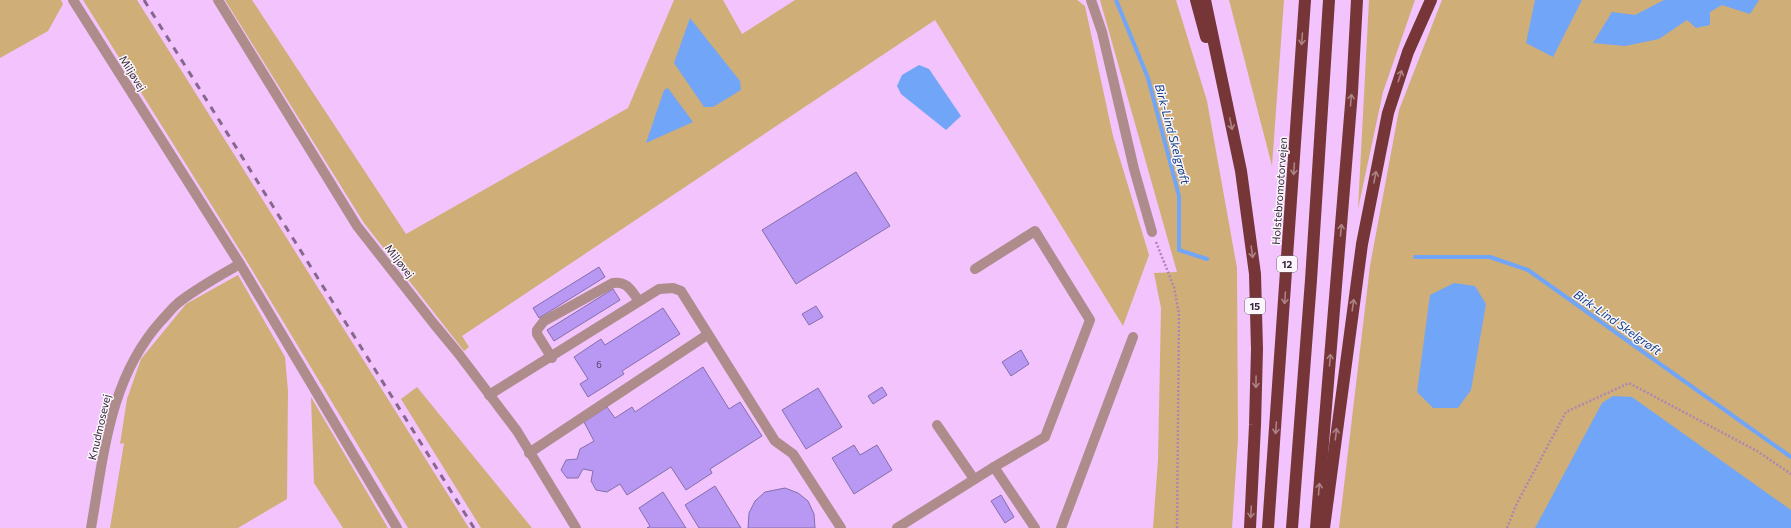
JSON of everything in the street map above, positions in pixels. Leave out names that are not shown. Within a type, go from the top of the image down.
[{"type":"highway","points":[[1196,0],[1222,86]]},
{"type":"highway","name":"15","points":[[1205,0],[1241,171],[1255,274],[1256,410],[1250,528]]},
{"type":"highway","name":"Holstebromotorvejen","points":[[1268,528],[1305,0]]},
{"type":"highway","name":"12","points":[[1292,528],[1311,280],[1329,0]]},
{"type":"highway","points":[[1316,528],[1351,100],[1357,0]]},
{"type":"highway","points":[[1324,528],[1362,244],[1388,113],[1408,52],[1431,0]]},
{"type":"street","name":"Miljøvej","points":[[73,0],[240,264],[397,528]]},
{"type":"street","name":"Miljøvej","points":[[218,0],[357,226],[458,353],[517,432],[576,528]]},
{"type":"street","points":[[1091,0],[1102,32],[1134,169],[1152,232]]},
{"type":"street","points":[[897,528],[974,479],[1045,437],[1090,320],[1035,231],[975,269]]},
{"type":"street","name":"Knudmosevej","points":[[91,528],[114,403],[131,363],[152,331],[177,304],[207,283],[240,264]]},
{"type":"street","points":[[552,358],[537,334],[537,330],[544,321],[613,283],[624,283],[627,285],[639,301]]},
{"type":"street","points":[[489,395],[552,358],[659,289],[673,288],[681,291],[775,442],[793,454],[841,528]]},
{"type":"street","points":[[529,453],[707,335]]},
{"type":"street","points":[[1061,528],[1133,337]]},
{"type":"street","points":[[937,425],[974,479]]},
{"type":"street","points":[[994,467],[1035,528]]},
{"type":"path","points":[[1152,232],[1174,287],[1179,314],[1177,528]]},
{"type":"path","points":[[1507,528],[1517,503],[1566,412],[1629,383],[1757,451],[1791,474]]},
{"type":"shaded area","points":[[0,0],[61,0],[63,4],[48,31],[0,58]]},
{"type":"shaded area","points":[[83,0],[137,0],[469,528],[408,528],[246,260]]},
{"type":"shaded area","points":[[225,0],[252,0],[406,234],[628,108],[674,0],[723,0],[742,34],[795,0],[1077,0],[1085,6],[1113,136],[1149,255],[1123,326],[935,20],[462,336],[469,347],[464,351],[364,223]]},
{"type":"shaded area","points":[[1100,0],[1176,0],[1207,101],[1237,268],[1238,439],[1232,528],[1153,528],[1158,460],[1161,308],[1154,273],[1177,272]]},
{"type":"shaded area","points":[[1229,0],[1284,0],[1272,166]]},
{"type":"shaded area","points":[[1369,0],[1415,0],[1383,92],[1358,209]]},
{"type":"shaded area","points":[[1442,0],[1791,0],[1791,528],[1339,528],[1370,266],[1399,110]]},
{"type":"shaded area","points":[[238,275],[285,357],[288,391],[287,499],[238,528],[110,528],[124,443],[120,444],[127,399],[141,359],[186,304]]},
{"type":"shaded area","points":[[417,387],[532,528],[481,528],[401,399]]},
{"type":"shaded area","points":[[311,397],[388,528],[343,528],[314,483]]},
{"type":"water","points":[[1535,0],[1582,0],[1553,57],[1526,43]]},
{"type":"water","points":[[1664,0],[1759,0],[1750,14],[1722,5],[1710,12],[1710,25],[1696,28],[1687,20],[1659,39],[1625,46],[1593,43],[1612,12],[1635,15]]},
{"type":"water","points":[[690,18],[740,81],[741,90],[713,107],[704,107],[674,63]]},
{"type":"water","points":[[919,65],[929,69],[961,116],[946,130],[901,94],[897,86],[902,75]]},
{"type":"water","points":[[668,88],[693,122],[646,143],[664,90]]},
{"type":"water","points":[[1454,283],[1475,286],[1486,304],[1471,390],[1458,408],[1433,408],[1417,392],[1430,295]]},
{"type":"water","points":[[1613,396],[1632,397],[1791,510],[1791,528],[1535,528],[1602,403]]},
{"type":"building","points":[[856,172],[890,226],[796,284],[762,230]]},
{"type":"building","points":[[599,267],[605,277],[539,318],[533,308]]},
{"type":"building","points":[[613,289],[620,300],[554,341],[547,330]]},
{"type":"building","points":[[816,306],[823,317],[809,325],[802,314]]},
{"type":"building","points":[[663,308],[680,334],[622,371],[624,374],[588,397],[580,384],[588,379],[574,357],[601,339],[605,345]]},
{"type":"building","points":[[1021,350],[1029,364],[1011,376],[1002,362]]},
{"type":"building","points":[[703,367],[729,409],[740,402],[762,436],[710,469],[712,473],[686,490],[671,467],[627,495],[620,484],[607,492],[596,490],[591,481],[593,471],[583,469],[578,478],[567,478],[561,470],[566,460],[577,459],[580,449],[594,441],[584,422],[607,407],[615,418],[632,407],[635,412]]},
{"type":"building","points":[[882,387],[887,395],[873,404],[868,396]]},
{"type":"building","points":[[818,388],[842,427],[806,449],[782,410]]},
{"type":"building","points":[[854,445],[860,455],[877,445],[892,470],[854,494],[832,458]]},
{"type":"building","points":[[715,486],[741,528],[699,528],[685,505]]},
{"type":"building","points":[[785,488],[798,493],[808,501],[814,514],[815,528],[748,528],[749,513],[755,501],[765,492]]},
{"type":"building","points":[[663,492],[686,528],[647,528],[650,526],[639,508]]},
{"type":"building","points":[[1001,495],[1014,517],[1005,523],[991,501]]},
{"type":"waterway","name":"Birk-Lind Skelgrøft","points":[[1116,0],[1148,78],[1179,196],[1179,250],[1207,259]]},
{"type":"waterway","name":"Birk-Lind Skelgrøft","points":[[1415,257],[1490,257],[1528,270],[1791,457]]},
{"type":"railway","points":[[144,0],[474,528]]}]
